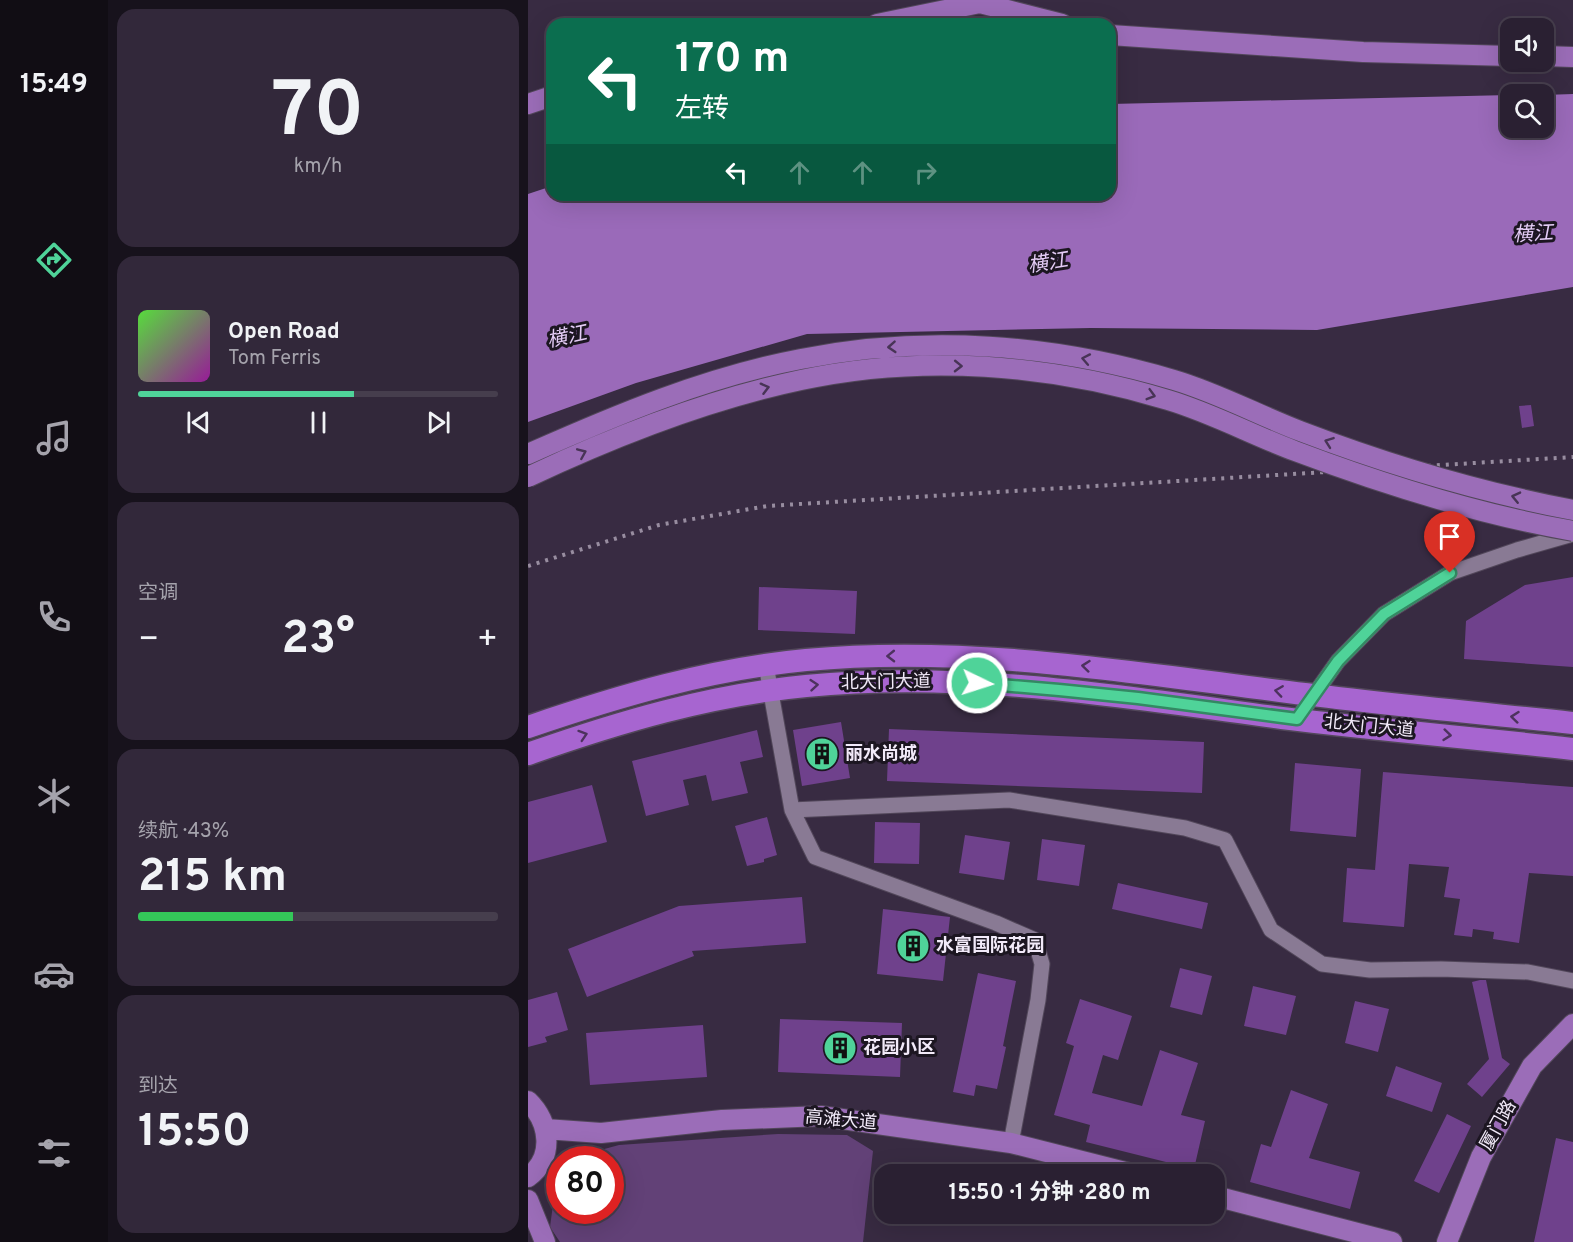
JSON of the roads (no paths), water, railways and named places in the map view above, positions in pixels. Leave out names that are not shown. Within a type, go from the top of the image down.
[{"type":"highway","name":"北大门大道","points":[[528,727],[607,700],[664,684],[766,665],[871,656],[966,657],[1083,666],[1313,695],[1573,723]]},
{"type":"highway","name":"北大门大道","points":[[528,754],[670,709],[770,690],[871,682],[964,682],[1092,693],[1297,719],[1573,748]]},
{"type":"main road","points":[[906,18],[980,3],[1039,18]]},
{"type":"main road","points":[[1116,35],[1363,52],[1500,56]]},
{"type":"main road","points":[[1554,56],[1573,57]]},
{"type":"main road","points":[[528,104],[546,98]]},
{"type":"main road","points":[[528,454],[614,417],[676,394],[766,366],[829,353],[870,348],[982,345],[1073,356],[1156,375],[1202,389],[1299,431],[1385,461],[1500,494],[1573,510]]},
{"type":"main road","points":[[528,477],[656,423],[771,386],[866,369],[981,366],[1070,377],[1160,397],[1369,478],[1514,519],[1573,533]]},
{"type":"main road","name":"厦门路","points":[[1447,1242],[1481,1156],[1532,1066],[1573,1024]]},
{"type":"main road","points":[[528,1101],[543,1121],[546,1135],[546,1149],[541,1162],[528,1177]]},
{"type":"main road","name":"高滩大道","points":[[545,1129],[601,1133],[722,1120],[821,1116],[1011,1143],[1094,1164]]},
{"type":"main road","points":[[1225,1199],[1392,1242]]},
{"type":"main road","points":[[528,1200],[545,1242]]},
{"type":"street","points":[[1297,719],[1338,661],[1384,614],[1450,573],[1573,533]]},
{"type":"street","points":[[766,665],[792,810],[815,857],[996,923],[1035,940],[1042,964],[1038,1000],[1011,1143]]},
{"type":"street","points":[[792,810],[1009,800],[1185,828],[1225,840],[1271,930],[1322,964],[1370,970],[1442,969],[1528,972],[1573,981]]},
{"type":"water","name":"横江","points":[[1573,94],[1573,287],[1317,330],[1091,328],[807,334],[636,383],[528,422],[528,194],[546,188],[546,201],[1116,201],[1116,104],[1500,95],[1500,138],[1554,138],[1554,95]]},
{"type":"railway","points":[[528,566],[659,525],[767,506],[1573,457]]},
{"type":"place","name":"丽水尚城","points":[[822,754]]},
{"type":"place","name":"水富国际花园","points":[[913,946]]},
{"type":"place","name":"花园小区","points":[[840,1048]]}]
